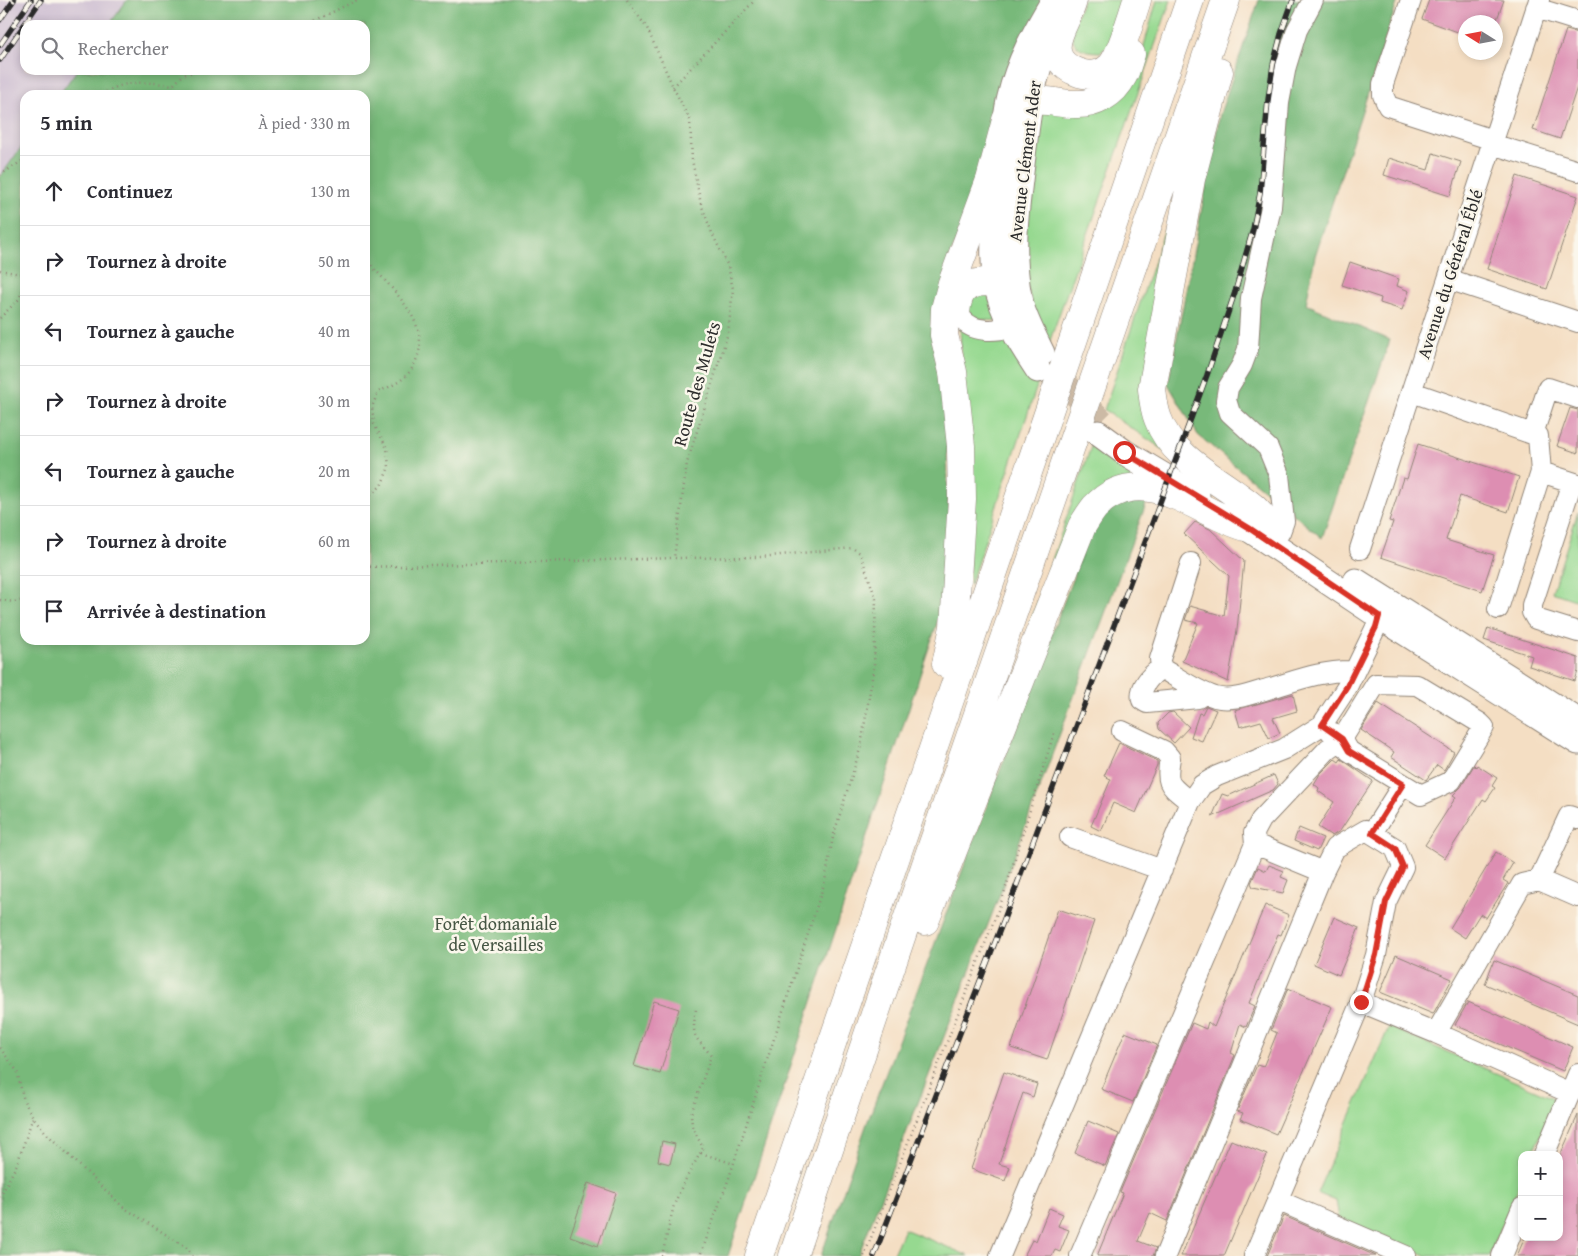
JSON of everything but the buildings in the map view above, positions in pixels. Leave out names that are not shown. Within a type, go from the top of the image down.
[{"type":"highway","points":[[1072,0],[1072,9],[1057,41],[1057,52],[1063,64],[1074,72],[1087,75],[1102,73],[1112,64],[1137,0]]},
{"type":"highway","points":[[1029,102],[1038,100],[1076,105],[1095,102],[1112,92],[1123,76],[1149,0]]},
{"type":"highway","points":[[759,1256],[1190,0]]},
{"type":"highway","points":[[898,946],[923,926],[1082,526],[1095,508],[1112,494],[1130,488],[1144,487],[1174,495],[1233,524],[1265,528],[1259,511],[1200,469],[1175,446],[1164,432],[1158,419],[1152,389],[1191,179],[1224,52],[1223,9]]},
{"type":"highway","points":[[793,1256],[898,946],[1223,9]]},
{"type":"highway","points":[[947,707],[944,675],[954,626],[962,500],[962,446],[953,372],[944,336],[945,309],[952,283],[990,180],[1006,120]]},
{"type":"highway","points":[[953,372],[956,308],[959,295],[968,285],[979,282],[996,282],[1004,285],[1019,298]]},
{"type":"main road","name":"Avenue Clément Ader","points":[[1054,0],[1036,31],[1022,62],[1010,97],[995,224],[994,254],[996,282],[1011,327],[1041,363],[1019,298],[1014,224],[1029,102],[1037,66],[1072,0]]},
{"type":"main road","points":[[1006,120],[1021,106],[1029,102]]},
{"type":"main road","points":[[1100,427],[1124,452],[1265,528],[1578,722]]},
{"type":"main road","points":[[1265,528],[1379,616],[1578,742]]},
{"type":"street","points":[[1265,528],[1284,521],[1279,475],[1268,448],[1230,413],[1226,400],[1228,388],[1242,365],[1248,349],[1251,298],[1271,207],[1280,103],[1286,66],[1297,30],[1313,0]]},
{"type":"street","points":[[1411,0],[1384,84],[1383,95],[1388,106],[1578,171]]},
{"type":"street","points":[[1538,4],[1578,21]]},
{"type":"street","name":"Avenue du Général Éblé","points":[[1360,549],[1538,4]]},
{"type":"street","points":[[1448,280],[1578,322]]},
{"type":"street","points":[[956,308],[962,320],[978,328],[996,331],[1011,327]]},
{"type":"street","points":[[1533,434],[1548,388],[1578,398]]},
{"type":"street","points":[[1412,392],[1538,436],[1541,472],[1498,609]]},
{"type":"street","points":[[1541,472],[1575,483],[1532,605],[1532,612],[1536,619],[1578,632]]},
{"type":"street","points":[[1161,668],[1160,658],[1191,563]]},
{"type":"street","points":[[1000,1256],[1190,802],[1202,785],[1210,780],[1284,749],[1322,725],[1347,686],[1376,627],[1379,616]]},
{"type":"street","points":[[1161,668],[1204,693],[1217,697],[1239,698],[1310,676],[1336,670],[1353,671]]},
{"type":"street","points":[[1161,668],[1154,673],[1142,689],[1142,700],[1147,703],[1198,698],[1204,693]]},
{"type":"street","points":[[1080,1256],[1255,844],[1254,832],[1261,820],[1328,749],[1342,739],[1376,684],[1417,685],[1484,727],[1451,781],[1422,795],[1349,751],[1342,739],[1322,725]]},
{"type":"street","points":[[1122,730],[1164,751],[1170,758],[1167,776],[1170,784],[1190,802]]},
{"type":"street","points":[[1372,833],[1403,784]]},
{"type":"street","points":[[1538,880],[1569,816],[1578,819]]},
{"type":"street","points":[[1165,1256],[1322,872],[1335,848],[1366,830],[1395,848],[1403,867],[1386,902],[1376,955],[1361,1002],[1254,1256]]},
{"type":"street","points":[[1070,837],[1162,870]]},
{"type":"street","points":[[1255,844],[1322,872]]},
{"type":"street","points":[[1436,1033],[1522,884],[1538,880],[1578,897]]},
{"type":"street","points":[[1361,1002],[1436,1033],[1570,1093]]},
{"type":"street","points":[[1546,1151],[1578,1074]]},
{"type":"street","points":[[1277,1200],[1406,1256]]},
{"type":"street","points":[[1502,1256],[1518,1218]]},
{"type":"path","points":[[316,20],[357,0]]},
{"type":"path","name":"Route des Mulets","points":[[628,0],[647,28],[690,120],[692,160],[701,204],[728,266],[733,290],[728,332],[687,463],[674,558]]},
{"type":"path","points":[[673,87],[755,0]]},
{"type":"path","points":[[172,90],[173,85],[184,75]]},
{"type":"path","points":[[109,90],[129,82],[173,85]]},
{"type":"path","points":[[0,176],[20,162]]},
{"type":"path","points":[[370,264],[403,301],[418,326],[420,350],[412,370],[399,381],[378,392],[372,407],[374,424],[387,448],[388,467],[381,486],[370,495]]},
{"type":"path","points":[[0,270],[20,273]]},
{"type":"path","points":[[0,318],[20,296]]},
{"type":"path","points":[[370,567],[760,557],[852,548],[860,552],[876,599],[876,651],[856,765],[848,783],[822,890],[734,1164],[700,1256]]},
{"type":"path","points":[[0,600],[20,601]]},
{"type":"path","points":[[864,1256],[1002,900],[1054,733]]},
{"type":"path","points":[[662,1256],[674,1205],[703,1148],[692,1126],[691,1114],[711,1056],[707,1048],[695,1036],[694,1022],[696,1009]]},
{"type":"path","points":[[0,1048],[17,1071],[24,1101],[32,1117],[47,1134],[123,1207],[187,1248],[192,1256]]},
{"type":"path","points":[[0,1197],[17,1164],[32,1117]]},
{"type":"path","points":[[701,1153],[734,1164]]},
{"type":"shaded area","points":[[0,0],[127,0],[113,20],[20,20],[20,75],[73,75],[63,90],[20,90],[20,149],[0,177]]},
{"type":"green space","name":"Forêt domaniale de Versailles","points":[[127,0],[1047,0],[998,96],[975,194],[949,259],[947,441],[950,584],[728,1256],[0,1256],[0,177],[20,149],[20,645],[370,645],[370,90],[63,90],[73,75],[370,75],[370,20],[113,20]]},
{"type":"green space","points":[[1083,0],[1127,0],[1110,44],[1101,52],[1079,48],[1074,42],[1072,36],[1073,28]]},
{"type":"green space","points":[[1157,0],[1171,0],[1048,346],[1035,316],[1020,260],[1033,104],[1063,107],[1137,70]]},
{"type":"green space","points":[[1259,0],[1398,0],[1315,256],[1306,304],[1390,340],[1322,538],[1198,435],[1168,384],[1220,114]]},
{"type":"green space","points":[[1165,229],[1176,233],[1149,369],[1167,452],[1104,410]]},
{"type":"green space","points":[[984,285],[1004,319],[983,320],[974,316],[965,308]]},
{"type":"green space","points":[[960,323],[1005,334],[1039,380],[970,585]]},
{"type":"green space","points":[[1095,435],[1157,476],[1030,624]]},
{"type":"green space","points":[[1149,496],[998,899],[858,1256],[821,1256],[866,1126],[1092,527],[1117,502]]},
{"type":"green space","points":[[1578,512],[1578,601],[1552,592]]},
{"type":"green space","points":[[1389,1027],[1556,1099],[1534,1151],[1518,1151],[1518,1188],[1489,1256],[1427,1256],[1339,1218],[1336,1201],[1317,1193]]},
{"type":"green space","points":[[904,1229],[969,1256],[892,1256]]},
{"type":"tunnel","points":[[1044,355],[1069,388],[1102,421]]},
{"type":"railway","points":[[0,20],[14,0]]},
{"type":"railway","points":[[0,45],[31,0]]},
{"type":"railway","points":[[27,20],[41,0]]},
{"type":"railway","points":[[874,1256],[1004,919],[1207,375],[1235,292],[1253,229],[1260,193],[1273,65],[1293,0]]},
{"type":"railway","points":[[0,60],[20,31]]},
{"type":"route","points":[[1124,452],[1249,528],[1379,616],[1376,627],[1347,686],[1322,725],[1342,739],[1349,751],[1403,784],[1372,833],[1395,848],[1403,867],[1386,902],[1376,955],[1361,1002]]}]
